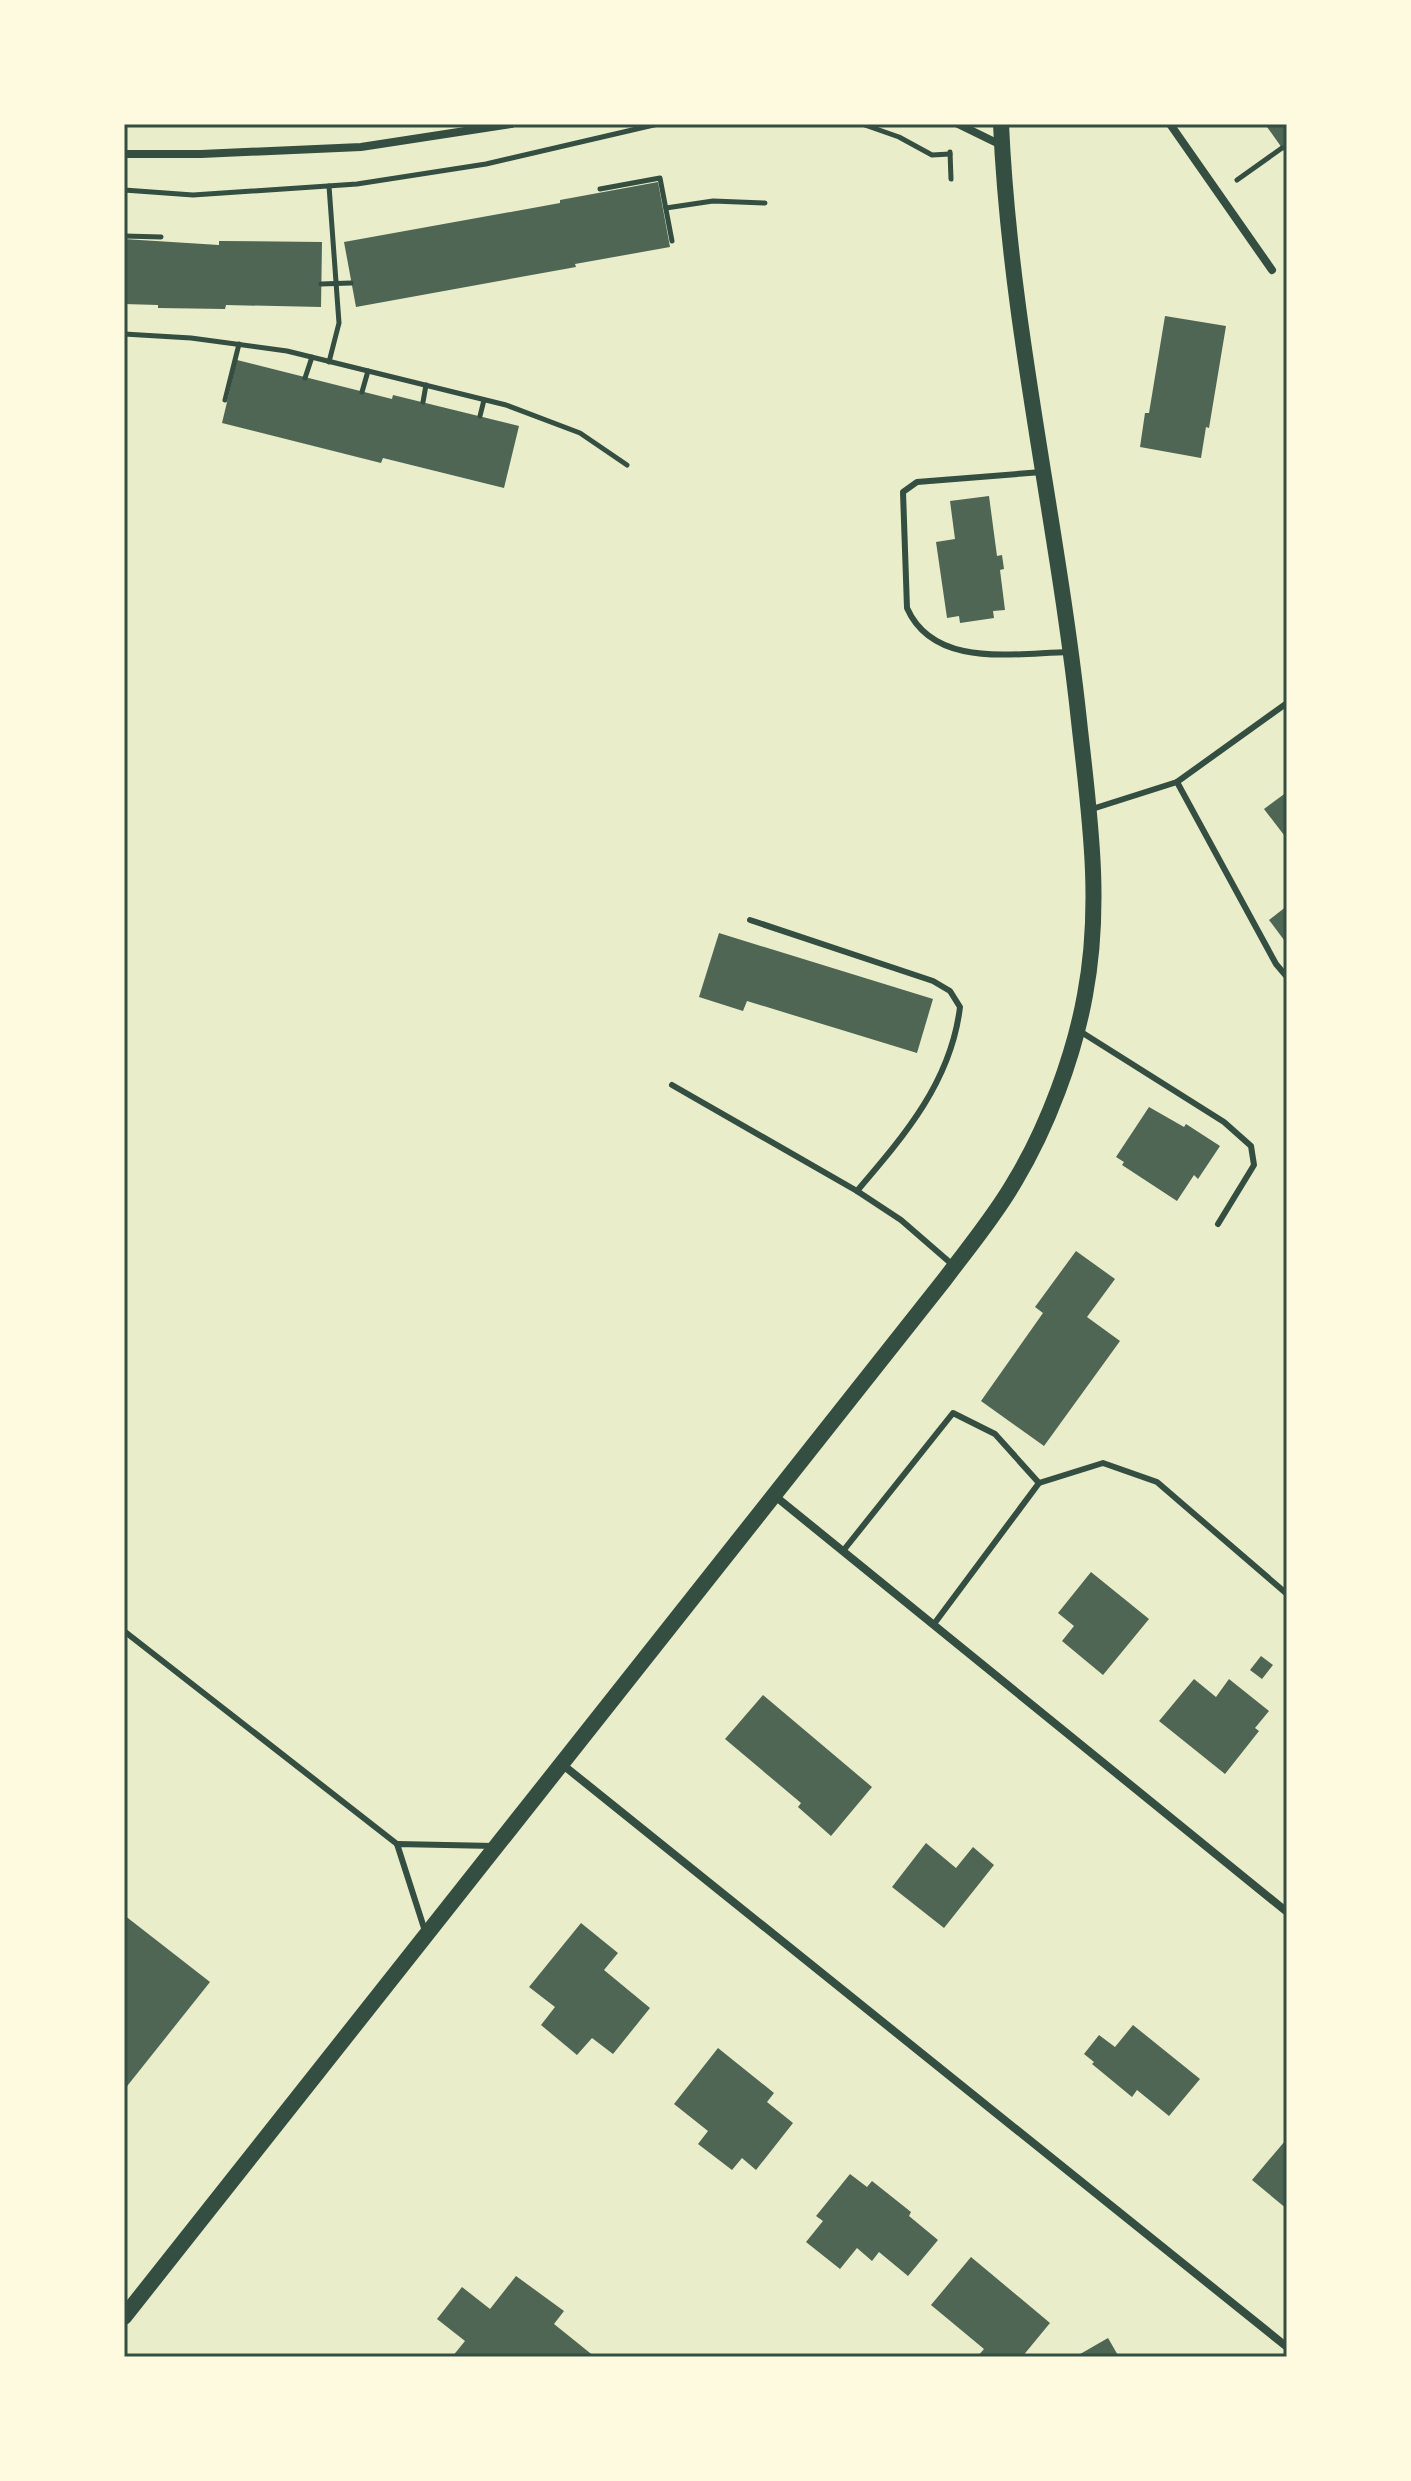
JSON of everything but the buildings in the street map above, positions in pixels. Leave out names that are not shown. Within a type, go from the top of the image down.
[{"type":"main road","points":[[124,2317],[563,1765],[954,1266],[1015,1181],[1057,1091],[1085,996],[1095,922],[1089,810],[1073,652],[1014,274],[1001,124]]},
{"type":"street","points":[[124,154],[361,147],[511,124]]},
{"type":"street","points":[[958,124],[1001,145]]},
{"type":"street","points":[[1170,124],[1272,270]]},
{"type":"street","points":[[775,1496],[1287,1912]]},
{"type":"street","points":[[563,1765],[1287,2347]]},
{"type":"lane","points":[[1045,472],[909,485],[903,492],[907,608],[914,625],[941,645],[964,653],[1073,652]]},
{"type":"lane","points":[[1089,810],[1177,782],[1287,703]]},
{"type":"lane","points":[[1177,782],[1276,964],[1287,977]]},
{"type":"lane","points":[[750,920],[933,981],[950,991],[960,1007],[957,1031],[939,1078],[910,1129],[857,1191]]},
{"type":"lane","points":[[1076,1029],[1224,1122],[1251,1146],[1254,1165],[1218,1224]]},
{"type":"lane","points":[[672,1085],[857,1191],[901,1220],[954,1266]]},
{"type":"lane","points":[[843,1551],[953,1413],[995,1434],[1039,1483]]},
{"type":"lane","points":[[934,1624],[1039,1483],[1103,1463],[1157,1482],[1287,1594]]},
{"type":"lane","points":[[124,1631],[397,1844],[427,1936]]},
{"type":"lane","points":[[397,1844],[498,1846]]},
{"type":"path","points":[[124,190],[193,195],[329,186],[486,164],[658,124]]},
{"type":"path","points":[[862,124],[899,137],[932,155],[950,154]]},
{"type":"path","points":[[950,144],[951,179]]},
{"type":"path","points":[[1218,193],[1282,148]]},
{"type":"path","points":[[600,189],[660,178],[672,241]]},
{"type":"path","points":[[329,186],[339,323],[329,362]]},
{"type":"path","points":[[666,208],[713,201],[765,203]]},
{"type":"path","points":[[124,236],[161,237]]},
{"type":"path","points":[[321,284],[351,283]]},
{"type":"path","points":[[124,334],[239,344],[312,357],[528,411],[580,433],[627,465]]},
{"type":"path","points":[[225,400],[239,344]]},
{"type":"path","points":[[305,378],[312,357]]},
{"type":"path","points":[[362,392],[368,371]]},
{"type":"path","points":[[423,402],[426,385]]},
{"type":"path","points":[[480,416],[484,400]]}]
